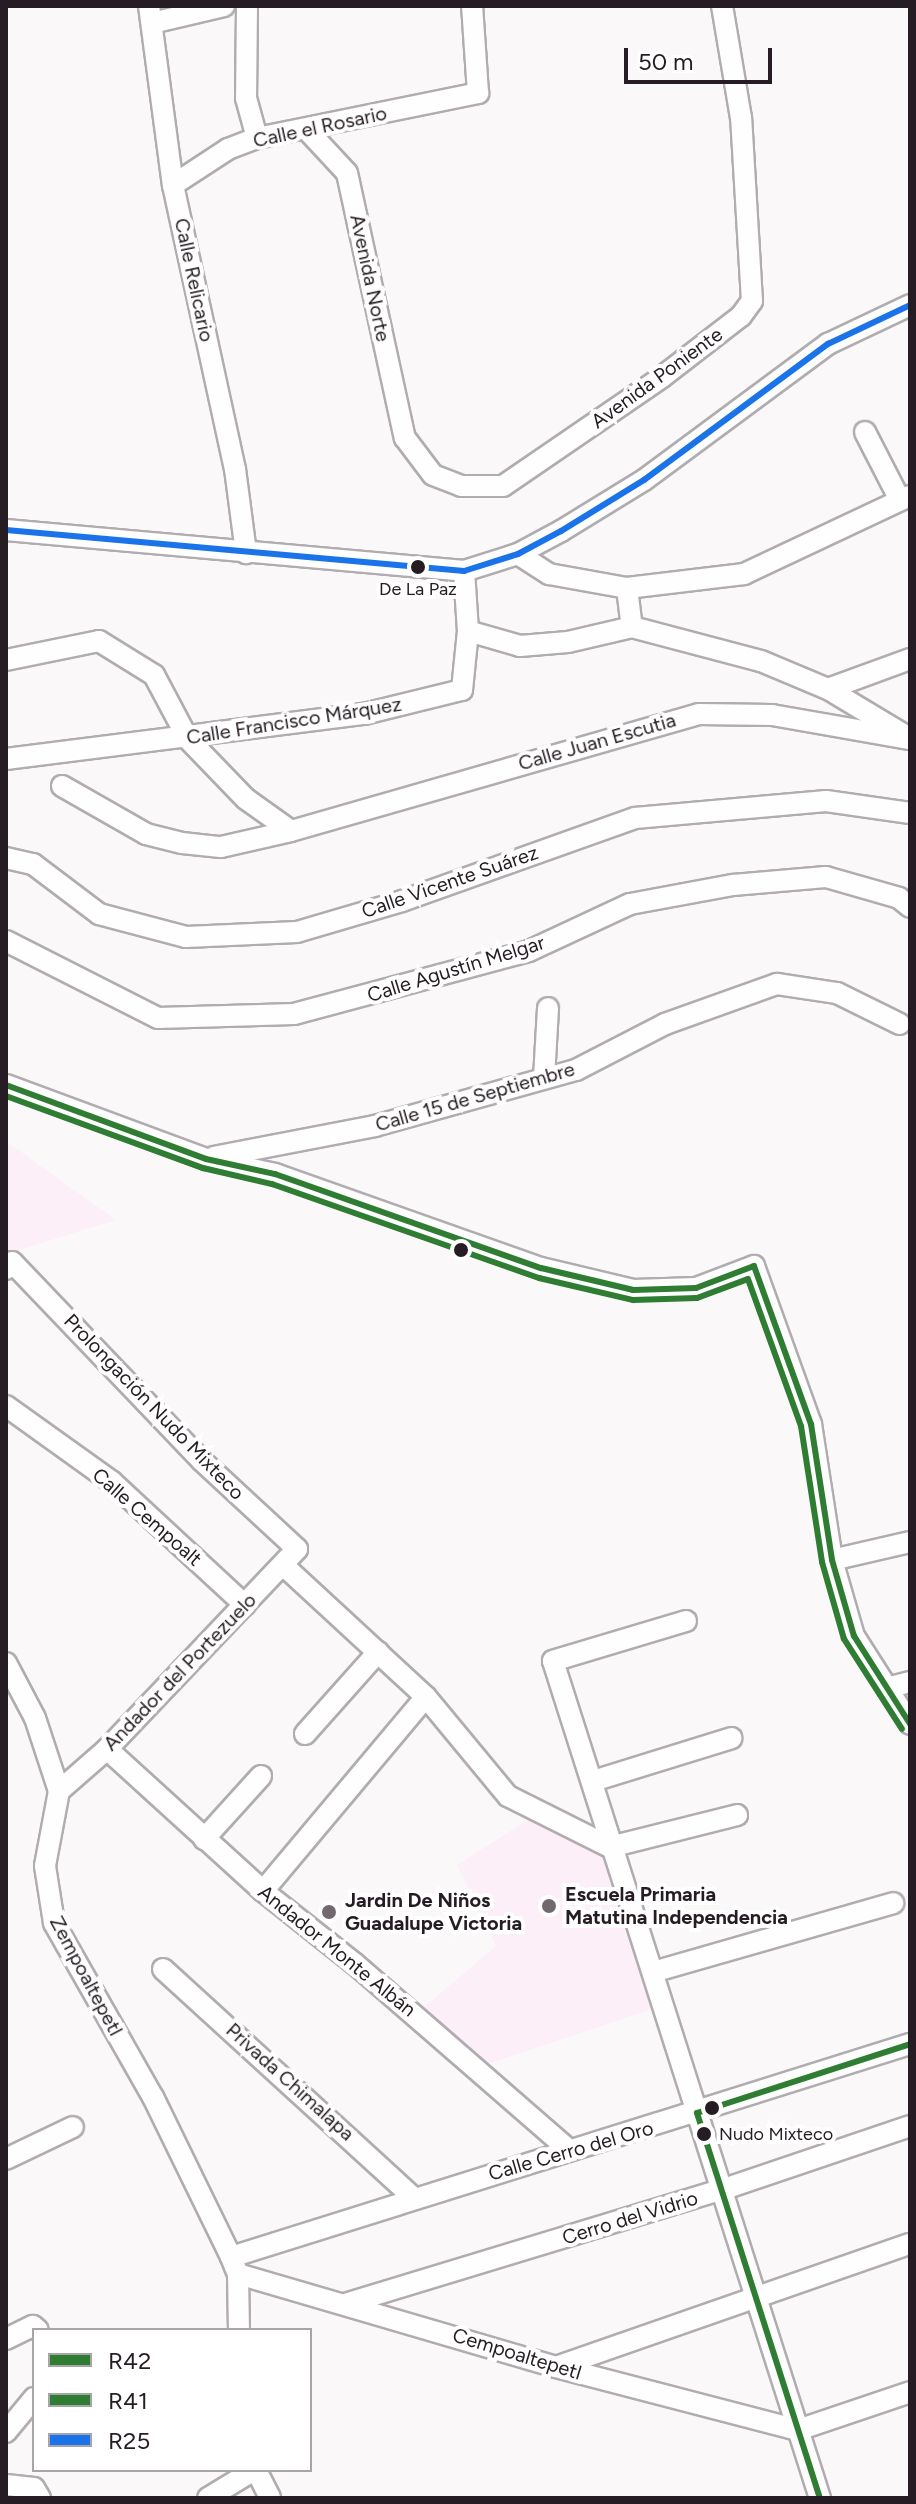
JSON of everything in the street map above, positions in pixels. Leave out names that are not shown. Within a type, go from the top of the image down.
[{"type":"street","points":[[150,14],[224,6]]},
{"type":"street","points":[[247,6],[246,98],[257,138]]},
{"type":"street","name":"Calle el Rosario","points":[[173,185],[228,149],[257,138],[308,131],[478,93],[472,6]]},
{"type":"street","name":"Avenida Poniente","points":[[405,438],[433,475],[461,486],[503,486],[741,316],[752,301],[741,118],[722,6]]},
{"type":"street","name":"Calle Relicario","points":[[150,14],[173,185],[235,469],[246,553]]},
{"type":"street","name":"Avenida Norte","points":[[308,131],[347,173],[405,438]]},
{"type":"street","points":[[6,530],[464,571],[518,554],[644,480],[828,344],[910,305]]},
{"type":"street","points":[[518,554],[549,574],[627,588],[744,574],[905,498],[865,432]]},
{"type":"street","points":[[6,541],[41,534]]},
{"type":"street","name":"Calle Francisco Márquez","points":[[6,759],[81,746],[188,739],[364,714],[462,690],[468,631],[464,571]]},
{"type":"street","points":[[627,588],[632,627]]},
{"type":"street","points":[[468,631],[520,646],[568,642],[632,627],[761,661],[828,689],[910,738]]},
{"type":"street","points":[[6,660],[99,641],[154,675],[188,739],[246,799],[291,831]]},
{"type":"street","points":[[828,689],[910,659]]},
{"type":"street","name":"Calle Juan Escutia","points":[[62,786],[146,834],[182,843],[221,847],[291,831],[699,714],[772,715],[910,738]]},
{"type":"street","name":"Calle Vicente Suárez","points":[[6,858],[33,864],[99,914],[186,937],[297,932],[402,901],[635,818],[826,801],[910,813]]},
{"type":"street","name":"Calle Agustín Melgar","points":[[6,941],[158,1018],[294,1014],[529,951],[630,904],[733,885],[826,877],[899,898],[910,907]]},
{"type":"street","name":"Calle 15 de Septiembre","points":[[206,1159],[375,1126],[576,1070],[665,1024],[777,984],[837,993],[900,1024]]},
{"type":"street","points":[[544,1078],[548,1008]]},
{"type":"street","points":[[6,1085],[206,1159],[275,1174],[541,1268],[633,1290],[696,1288],[754,1266],[811,1424],[832,1560],[854,1636],[910,1724]]},
{"type":"street","name":"Prolongación Nudo Mixteco","points":[[9,1265],[201,1460],[297,1549]]},
{"type":"street","name":"Calle Cempoalt","points":[[6,1406],[112,1482],[245,1605]]},
{"type":"street","points":[[832,1560],[910,1542]]},
{"type":"street","name":"Andador del Portezuelo","points":[[59,1791],[107,1749],[297,1549]]},
{"type":"street","points":[[283,1565],[426,1697],[508,1796],[610,1847],[737,1815]]},
{"type":"street","points":[[686,1621],[553,1661],[593,1781],[610,1847],[724,2189],[820,2498]]},
{"type":"street","points":[[305,1734],[378,1652]]},
{"type":"street","name":"Zempoaltepetl","points":[[6,1663],[35,1718],[59,1791],[45,1866],[54,1923],[153,2097],[235,2265]]},
{"type":"street","points":[[887,1688],[910,1682]]},
{"type":"street","points":[[263,1891],[426,1697]]},
{"type":"street","points":[[593,1781],[732,1738]]},
{"type":"street","name":"Andador Monte Albán","points":[[107,1749],[263,1891],[354,1963],[569,2150]]},
{"type":"street","points":[[204,1839],[261,1776]]},
{"type":"street","points":[[653,1972],[893,1903]]},
{"type":"street","name":"Privada Chimalapa","points":[[163,1969],[414,2198]]},
{"type":"street","name":"Calle Cerro del Oro","points":[[235,2265],[414,2198],[697,2113],[910,2044]]},
{"type":"street","name":"Cerro del Vidrio","points":[[348,2303],[724,2189],[910,2126]]},
{"type":"street","points":[[6,2159],[73,2127]]},
{"type":"street","points":[[556,2367],[910,2244]]},
{"type":"street","points":[[235,2265],[239,2328]]},
{"type":"street","name":"Cempoaltepetl","points":[[235,2265],[556,2367],[798,2430]]},
{"type":"street","points":[[6,2339],[32,2329]]},
{"type":"street","points":[[798,2430],[910,2392]]},
{"type":"street","points":[[6,2432],[32,2400]]},
{"type":"street","points":[[208,2498],[252,2472]]},
{"type":"street","points":[[256,2472],[270,2498]]},
{"type":"street","points":[[6,2485],[37,2493]]},
{"type":"shaded area","points":[[6,1141],[116,1220],[6,1254]]},
{"type":"shaded area","name":"Escuela Primaria Matutina Independencia","points":[[534,1816],[604,1851],[652,2009],[482,2066],[421,2010],[496,1946],[457,1865]]},
{"type":"transit line","name":"R25","points":[[6,530],[464,571],[518,554],[561,531],[644,480],[828,344],[910,305]]},
{"type":"transit line","name":"R42","points":[[6,1085],[206,1159],[275,1174],[541,1268],[633,1290],[696,1288],[754,1266],[811,1424],[832,1560],[854,1636],[910,1724]]},
{"type":"transit line","name":"R41","points":[[6,1096],[203,1168],[272,1184],[539,1278],[633,1300],[697,1298],[748,1279],[801,1426],[822,1562],[844,1639],[902,1729]]},
{"type":"transit line","name":"R42","points":[[697,2113],[910,2044]]},
{"type":"transit line","name":"R42","points":[[697,2113],[820,2498]]},
{"type":"place","name":"De La Paz","points":[[418,567]]},
{"type":"place","name":"Escuela Primaria Matutina Independencia","points":[[549,1906]]},
{"type":"place","name":"Jardin De Niños Guadalupe Victoria","points":[[329,1912]]},
{"type":"place","name":"Nudo Mixteco","points":[[704,2134]]}]
